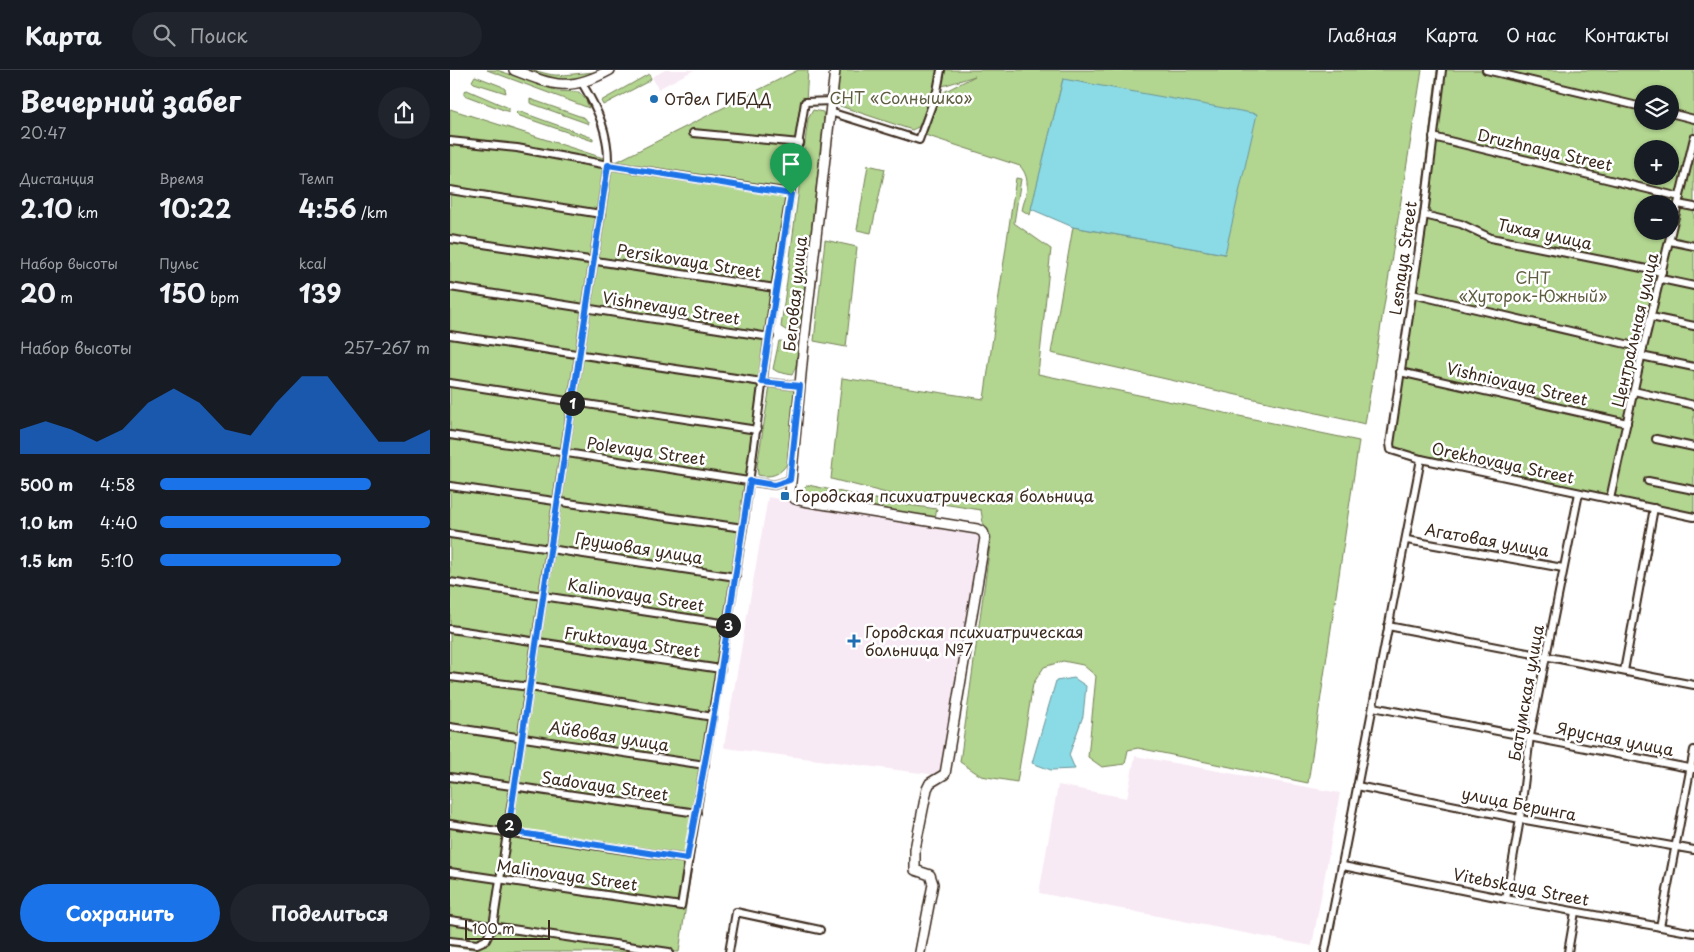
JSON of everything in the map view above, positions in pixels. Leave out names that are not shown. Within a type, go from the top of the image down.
[{"type":"street","points":[[514,70],[565,86],[582,83],[610,70]]},
{"type":"street","name":"Беговая улица","points":[[835,70],[790,492],[796,499],[803,501],[977,529],[984,532],[986,538],[945,774],[930,783],[926,789],[915,849],[915,870],[930,875],[932,881],[920,952]]},
{"type":"street","points":[[830,112],[919,140],[925,126],[941,70]]},
{"type":"street","name":"Lesnaya Street","points":[[1391,450],[1442,70]]},
{"type":"street","points":[[1486,70],[1634,105]]},
{"type":"street","points":[[450,941],[477,944],[486,940],[493,926],[515,787],[602,214],[608,162],[608,142],[602,120],[582,83]]},
{"type":"street","points":[[450,824],[508,831],[687,859],[697,813],[736,577],[762,382],[770,337],[775,288],[800,143],[805,102],[832,101]]},
{"type":"street","points":[[1679,115],[1694,119]]},
{"type":"street","points":[[693,133],[800,143]]},
{"type":"street","name":"Druzhnaya Street","points":[[1433,137],[1659,195]]},
{"type":"street","name":"Центральная улица","points":[[1679,200],[1691,166],[1694,138]]},
{"type":"street","points":[[450,142],[517,148],[791,194]]},
{"type":"street","points":[[450,190],[602,214]]},
{"type":"street","name":"Druzhnaya Street","points":[[1679,200],[1694,207]]},
{"type":"street","name":"Тихая улица","points":[[1424,215],[1461,224],[1490,238],[1662,272]]},
{"type":"street","name":"Persikovaya Street","points":[[450,240],[775,288]]},
{"type":"street","points":[[1670,241],[1694,246]]},
{"type":"street","name":"Центральная улица","points":[[1610,499],[1641,356],[1670,241]]},
{"type":"street","points":[[1661,280],[1694,286]]},
{"type":"street","name":"Vishnevaya Street","points":[[450,287],[770,337]]},
{"type":"street","points":[[1412,294],[1643,348]]},
{"type":"street","points":[[1652,317],[1694,326]]},
{"type":"street","points":[[450,335],[762,382],[800,386]]},
{"type":"street","points":[[1641,356],[1694,367]]},
{"type":"street","name":"Vishniovaya Street","points":[[1400,372],[1627,423]]},
{"type":"street","points":[[450,383],[756,430]]},
{"type":"street","points":[[1634,391],[1694,405]]},
{"type":"street","name":"Polevaya Street","points":[[450,436],[774,485],[790,480]]},
{"type":"street","points":[[1656,439],[1694,447]]},
{"type":"street","name":"Orekhovaya Street","points":[[1391,450],[1421,459],[1694,517]]},
{"type":"street","points":[[1325,952],[1421,459]]},
{"type":"street","points":[[1648,481],[1694,490]]},
{"type":"street","points":[[450,486],[743,528]]},
{"type":"street","name":"Батумская улица","points":[[1506,899],[1520,819],[1530,736],[1579,493]]},
{"type":"street","points":[[1624,671],[1654,508]]},
{"type":"street","name":"Грушовая улица","points":[[450,534],[736,577]]},
{"type":"street","name":"Агатовая улица","points":[[1406,540],[1563,568]]},
{"type":"street","name":"Kalinovaya Street","points":[[450,582],[728,624]]},
{"type":"street","points":[[1388,626],[1694,685]]},
{"type":"street","name":"Fruktovaya Street","points":[[450,629],[721,669]]},
{"type":"street","points":[[450,677],[713,717]]},
{"type":"street","name":"Ярусная улица","points":[[1373,707],[1692,769]]},
{"type":"street","name":"Айвовая улица","points":[[450,727],[705,765]]},
{"type":"street","points":[[1660,927],[1692,769],[1694,750]]},
{"type":"street","name":"Sadovaya Street","points":[[450,777],[697,813]]},
{"type":"street","name":"улица Беринга","points":[[1357,786],[1520,819],[1694,850]]},
{"type":"street","name":"Malinovaya Street","points":[[450,872],[681,906],[687,859]]},
{"type":"street","name":"Vitebskaya Street","points":[[1343,866],[1694,934]]},
{"type":"street","points":[[729,952],[736,912],[820,930]]},
{"type":"street","points":[[1568,952],[1575,912]]},
{"type":"street","points":[[450,920],[669,952]]},
{"type":"shaded area","points":[[665,70],[694,70],[658,89],[652,77]]},
{"type":"shaded area","name":"Городская психиатрическая больница №7","points":[[768,497],[979,533],[982,536],[944,768],[936,775],[725,748]]},
{"type":"shaded area","points":[[1135,756],[1340,793],[1312,946],[1039,893],[1058,785],[1127,798]]},
{"type":"green space","points":[[487,70],[497,70],[558,91],[579,92],[586,100],[589,108]]},
{"type":"green space","points":[[528,70],[560,75],[561,77],[563,75],[595,72],[596,75],[562,80]]},
{"type":"green space","points":[[798,70],[808,70],[806,102],[679,952],[495,952],[450,946],[450,109],[616,162]]},
{"type":"green space","name":"СНТ «Солнышко»","points":[[840,70],[1422,70],[1365,424],[1051,353],[1073,227],[1225,254],[1063,79],[1030,215],[1022,210],[1027,182],[1024,171],[1020,166],[925,135],[940,94],[975,76],[933,89],[922,125],[912,130],[840,106],[836,99]]},
{"type":"green space","name":"СНТ «Хуторок-Южный»","points":[[1437,70],[1694,70],[1694,517],[1391,449]]},
{"type":"green space","points":[[649,74],[651,79],[647,82],[603,105],[601,101]]},
{"type":"green space","points":[[475,76],[501,86],[505,89],[506,93],[474,83],[472,81]]},
{"type":"green space","points":[[467,90],[509,108],[509,112],[464,95],[464,91]]},
{"type":"green space","points":[[530,99],[585,118],[589,124],[530,103]]},
{"type":"green space","points":[[813,110],[823,112],[824,118],[801,321],[797,331],[789,332],[781,327],[808,119]]},
{"type":"green space","points":[[518,111],[593,138],[593,141],[520,116],[516,113]]},
{"type":"green space","points":[[868,165],[885,169],[871,233],[857,230]]},
{"type":"green space","points":[[1016,178],[1021,179],[1014,223],[1051,249],[1038,374],[1359,441],[1308,783],[1138,748],[1128,750],[1125,764],[1102,767],[1088,757],[1096,676],[1083,665],[1063,661],[1044,667],[1033,684],[1017,782],[981,776],[960,762],[991,538],[983,523],[981,510],[910,499],[831,479],[842,378],[984,399]]},
{"type":"green space","points":[[825,240],[857,247],[846,347],[814,341]]},
{"type":"green space","points":[[779,341],[799,346],[796,366],[792,375],[773,369]]},
{"type":"green space","points":[[770,386],[788,386],[795,390],[787,464],[778,473],[771,476],[762,476],[758,475],[757,466]]},
{"type":"green space","points":[[808,485],[894,503],[937,509],[935,518],[810,497],[803,492],[803,488]]},
{"type":"water","points":[[1063,79],[1257,114],[1225,254],[1073,227],[1031,209]]},
{"type":"water","points":[[1074,678],[1086,686],[1083,716],[1069,755],[1075,769],[1051,770],[1032,763],[1056,681]]},
{"type":"place","name":"Отдел ГИБДД","points":[[654,99]]},
{"type":"place","name":"Городская психиатрическая больница","points":[[785,496]]},
{"type":"place","name":"Городская психиатрическая больница №7","points":[[854,641]]},
{"type":"route","points":[[608,165],[791,194],[762,382],[768,381],[800,386],[790,480],[774,485],[750,481],[715,708],[687,859],[508,831],[608,165]]}]
